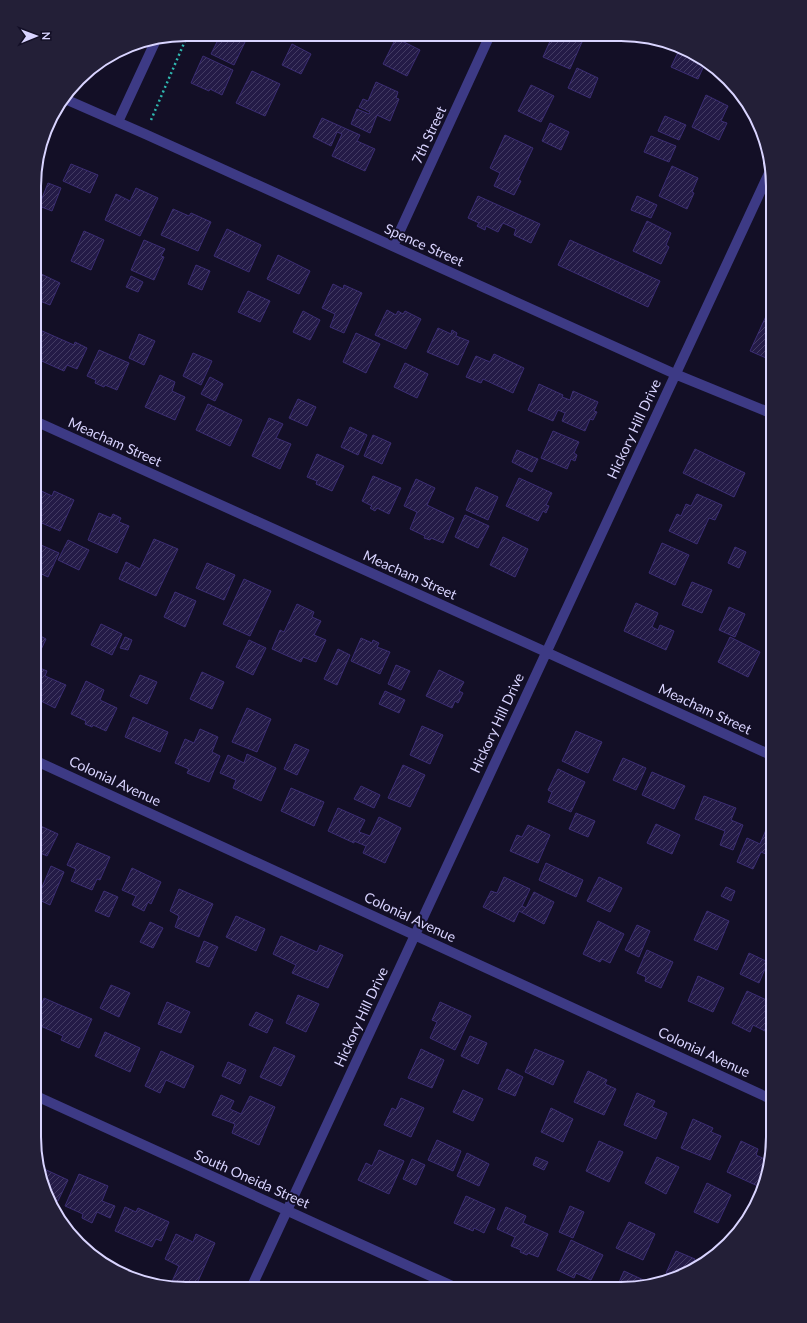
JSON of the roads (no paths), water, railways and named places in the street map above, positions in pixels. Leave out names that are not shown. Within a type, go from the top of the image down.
[{"type":"street","name":"7th Street","points":[[393,246],[487,41]]},
{"type":"street","points":[[118,122],[154,45]]},
{"type":"street","name":"Spence Street","points":[[69,101],[675,374],[766,411]]},
{"type":"street","name":"Hickory Hill Drive","points":[[254,1282],[414,934],[766,180]]},
{"type":"street","name":"Meacham Street","points":[[41,424],[766,753]]},
{"type":"street","name":"Colonial Avenue","points":[[41,763],[766,1097]]},
{"type":"street","name":"South Oneida Street","points":[[41,1098],[445,1282]]}]
